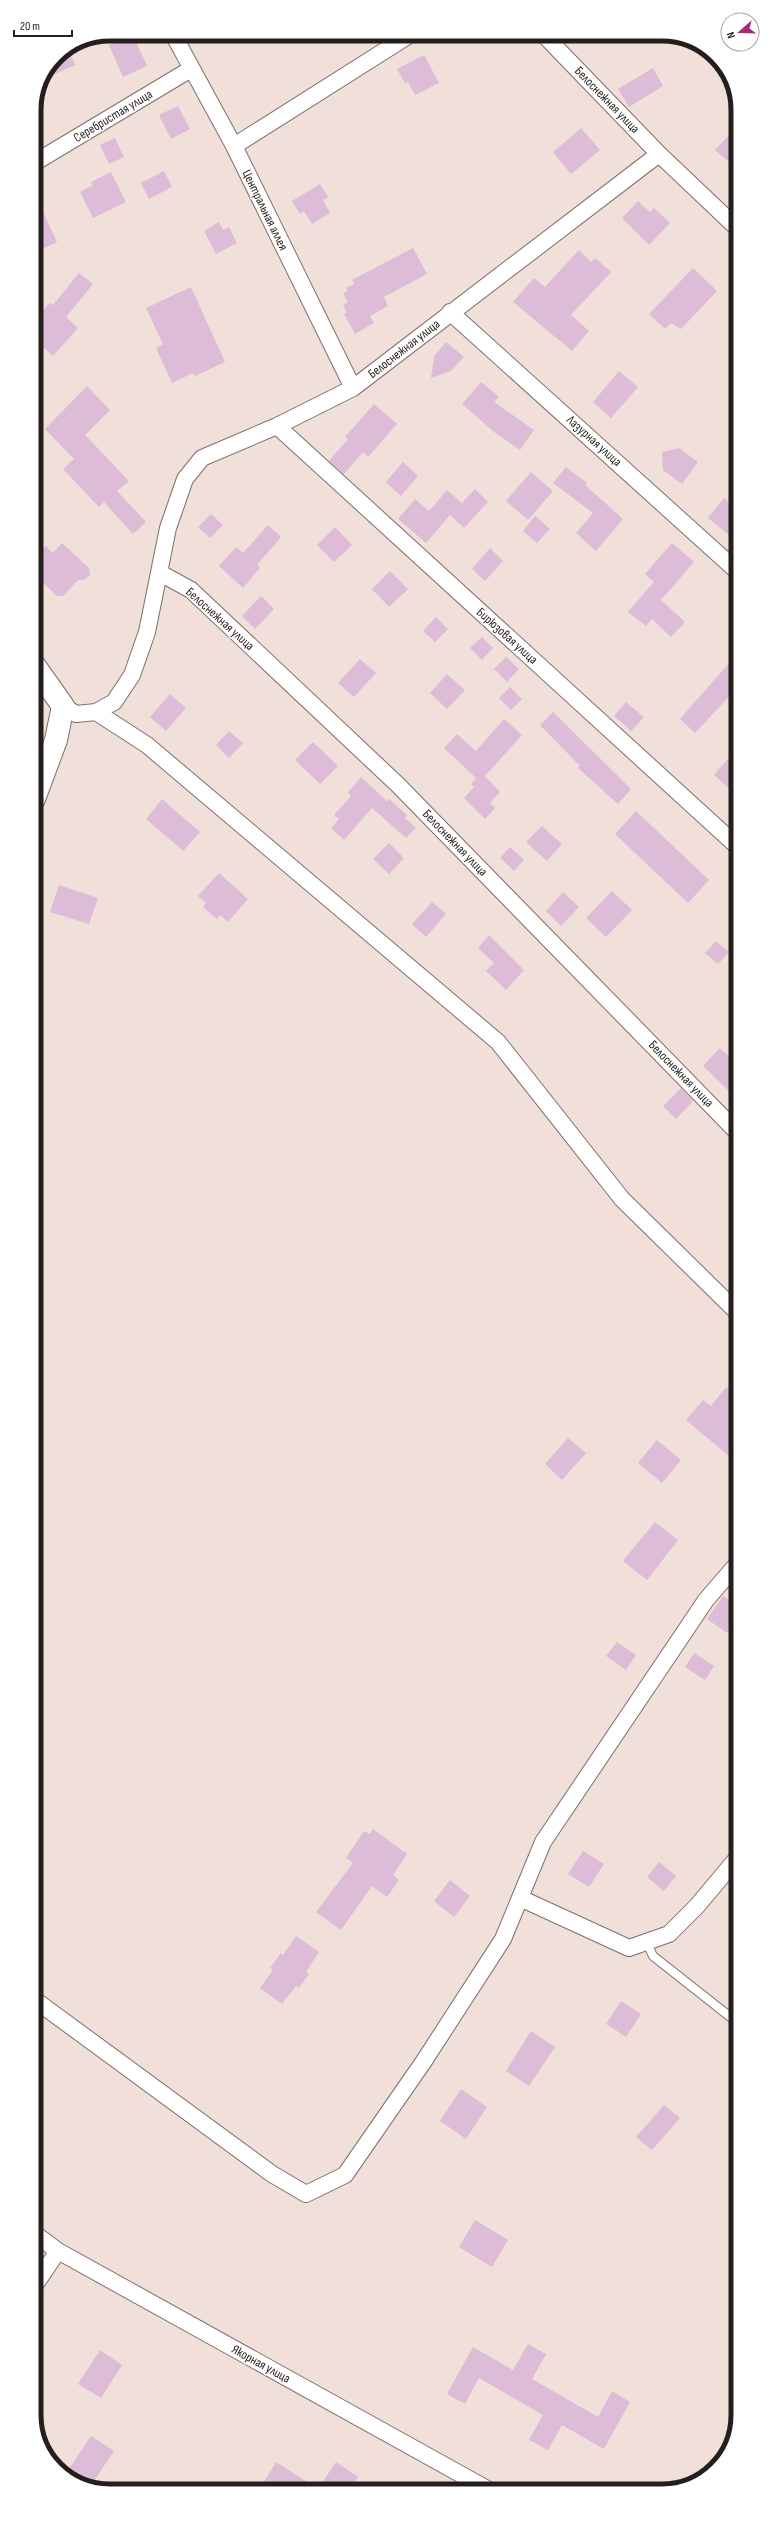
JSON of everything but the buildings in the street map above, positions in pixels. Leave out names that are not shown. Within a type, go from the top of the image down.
[{"type":"street","name":"Центральная аллея","points":[[177,41],[191,69],[234,146],[353,388]]},
{"type":"street","points":[[234,146],[400,41]]},
{"type":"street","name":"Белоснежная улица","points":[[550,41],[659,154],[450,312],[353,388],[277,426],[202,458],[185,479],[168,528],[160,573],[191,590],[398,785],[731,1126]]},
{"type":"street","name":"Серебристая улица","points":[[41,159],[191,69]]},
{"type":"street","points":[[659,154],[731,222]]},
{"type":"street","name":"Лазурная улица","points":[[450,312],[731,566]]},
{"type":"street","name":"Бирюзовая улица","points":[[277,426],[731,841]]},
{"type":"street","points":[[41,675],[63,706],[76,714],[96,712],[114,702],[132,675],[147,632],[160,573]]},
{"type":"street","points":[[41,780],[56,740],[63,706]]},
{"type":"street","points":[[96,712],[147,745],[498,1042],[622,1199],[731,1306]]},
{"type":"street","points":[[41,2004],[272,2174],[306,2194],[345,2176],[424,2061],[499,1945],[543,1842],[706,1600],[731,1571]]},
{"type":"street","points":[[520,1898],[629,1948],[670,1934],[731,1865]]},
{"type":"street","name":"Якорная улица","points":[[41,2238],[58,2251],[478,2484]]},
{"type":"street","points":[[41,2275],[58,2251]]},
{"type":"lane","points":[[647,1943],[653,1956],[731,2017]]}]
